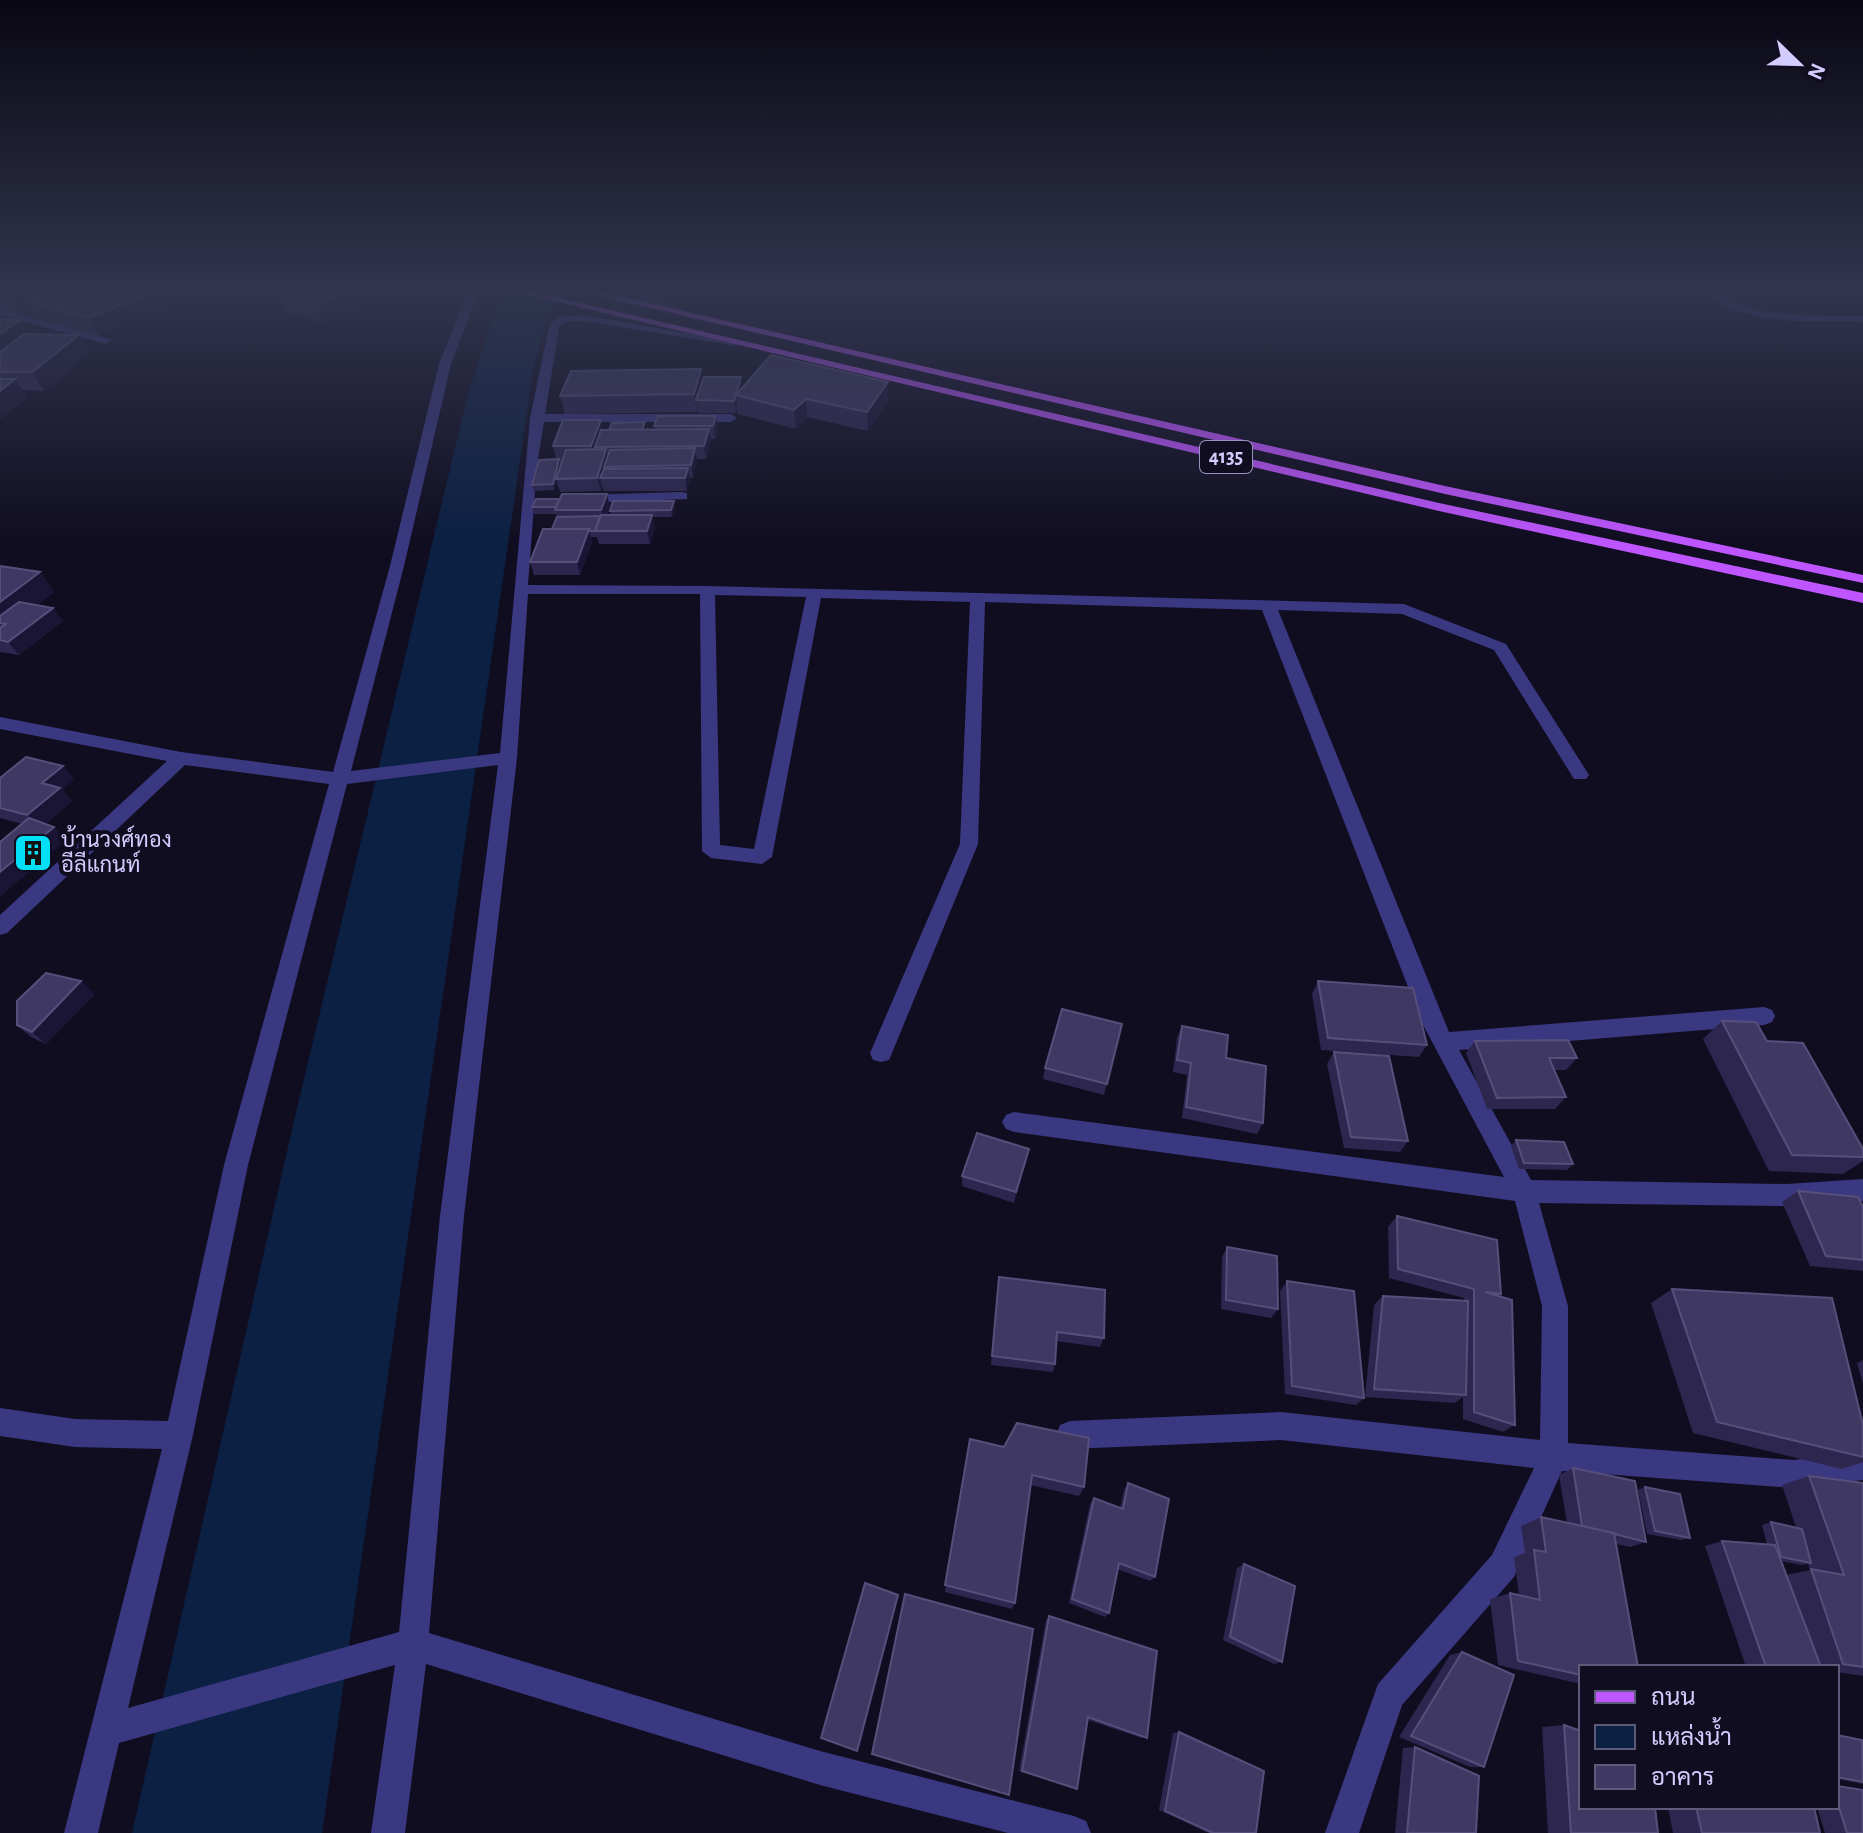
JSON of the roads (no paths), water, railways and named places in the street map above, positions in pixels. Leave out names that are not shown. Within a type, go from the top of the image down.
[{"type":"main road","name":"4135","points":[[871,374],[1439,507],[1863,598]]},
{"type":"main road","name":"4135","points":[[938,374],[1445,490],[1863,579]]},
{"type":"street","points":[[81,1833],[179,1435],[236,1165],[397,566],[443,374]]},
{"type":"street","points":[[388,1833],[413,1644],[452,1216],[508,758],[521,589],[536,500],[536,418],[545,374]]},
{"type":"street","points":[[536,418],[731,418]]},
{"type":"street","points":[[559,500],[682,496]]},
{"type":"street","points":[[521,589],[707,590],[1404,609],[1500,647],[1580,775]]},
{"type":"street","points":[[707,590],[711,851],[762,857],[814,593]]},
{"type":"street","points":[[881,1053],[969,844],[978,598]]},
{"type":"street","points":[[1268,605],[1443,1042],[1524,1191],[1555,1306],[1554,1456],[1503,1566],[1389,1695],[1342,1833]]},
{"type":"street","points":[[0,723],[181,758],[340,779],[508,758]]},
{"type":"street","points":[[0,927],[181,758]]},
{"type":"street","points":[[1443,1042],[1764,1016]]},
{"type":"street","points":[[1014,1122],[1524,1191],[1787,1195],[1863,1190]]},
{"type":"street","points":[[0,1422],[75,1433],[179,1435]]},
{"type":"street","points":[[1070,1435],[1281,1426],[1554,1456],[1794,1474],[1863,1466]]},
{"type":"street","points":[[105,1731],[413,1644],[820,1768],[1074,1833]]},
{"type":"water","points":[[475,374],[532,374],[322,1833],[132,1833],[293,1125]]},
{"type":"place","name":"บ้านวงศ์ทอง อีลีแกนท์","points":[[33,853]]}]
